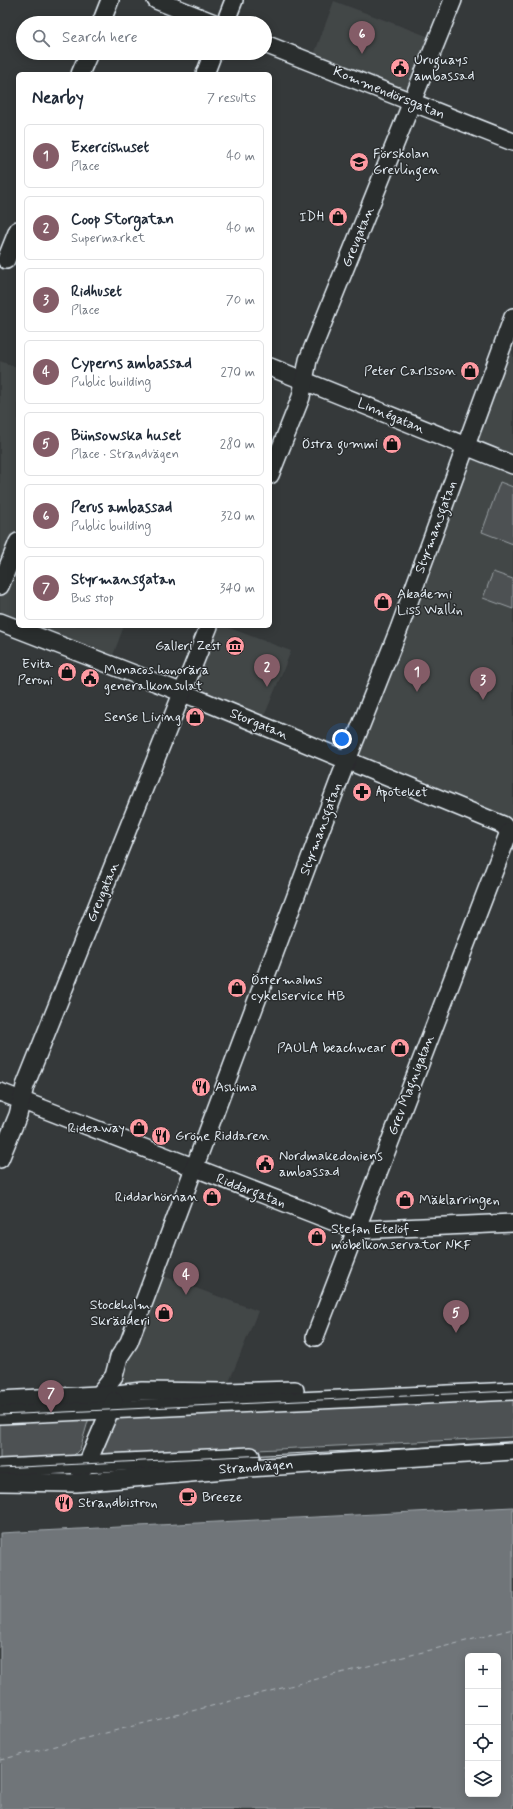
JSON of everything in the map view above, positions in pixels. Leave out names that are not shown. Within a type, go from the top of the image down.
[{"type":"street","points":[[104,16],[110,0]]},
{"type":"street","points":[[156,0],[196,16]]},
{"type":"street","points":[[228,16],[234,0]]},
{"type":"street","name":"Grevgatan","points":[[272,470],[301,397],[308,360],[413,104],[453,0]]},
{"type":"street","name":"Kommendörsgatan","points":[[272,47],[413,104],[513,142]]},
{"type":"street","points":[[81,72],[86,60]]},
{"type":"street","points":[[206,72],[210,60]]},
{"type":"street","points":[[8,261],[16,236]]},
{"type":"street","name":"Styrmansgatan","points":[[99,1395],[114,1376],[120,1357],[129,1342],[466,446],[507,350],[513,317]]},
{"type":"street","name":"Linnégatan","points":[[272,368],[513,465]]},
{"type":"street","points":[[0,586],[16,547]]},
{"type":"street","name":"Storgatan","points":[[0,622],[182,693],[347,760],[503,825],[511,833]]},
{"type":"street","name":"Grevgatan","points":[[0,1159],[18,1115],[25,1086],[208,628]]},
{"type":"street","name":"Grev Magnigatan","points":[[315,1337],[355,1230],[511,833]]},
{"type":"street","name":"Riddargatan","points":[[0,1092],[194,1169],[355,1230],[513,1224]]},
{"type":"street","name":"Styrmansgatan","points":[[87,1464],[117,1394],[128,1363],[129,1342]]},
{"type":"street","points":[[0,1400],[117,1394],[142,1391],[230,1392],[513,1381]]},
{"type":"street","points":[[0,1415],[513,1391]]},
{"type":"street","name":"Strandvägen","points":[[0,1468],[513,1443]]},
{"type":"street","name":"Strandvägen","points":[[0,1482],[76,1483],[248,1468],[513,1451]]},
{"type":"street","name":"Strandvägen","points":[[0,1475],[76,1473],[82,1471],[87,1464]]},
{"type":"shaded area","points":[[334,1],[435,39],[410,104],[311,63]]},
{"type":"shaded area","points":[[504,350],[513,354],[513,830],[349,764]]},
{"type":"shaded area","points":[[0,361],[16,367],[16,628],[123,628],[109,666],[0,625]]},
{"type":"shaded area","points":[[500,482],[513,487],[513,544],[482,532]]},
{"type":"shaded area","points":[[493,572],[513,579],[513,609],[483,598]]},
{"type":"shaded area","points":[[209,628],[229,628],[291,651],[261,724],[183,694]]},
{"type":"shaded area","points":[[147,1270],[258,1311],[229,1382],[103,1385]]},
{"type":"shaded area","points":[[513,1395],[513,1437],[100,1458],[115,1415]]},
{"type":"shaded area","points":[[89,1418],[80,1449],[73,1456],[0,1461],[0,1420]]},
{"type":"shaded area","points":[[513,1507],[513,1773],[510,1776],[513,1789],[513,1809],[0,1809],[0,1533]]},
{"type":"ferry route","points":[[0,1760],[513,1629]]},
{"type":"tram line","points":[[0,1415],[513,1391]]},
{"type":"tram line","points":[[0,1468],[513,1443]]},
{"type":"place","name":"Perus ambassad","points":[[362,54]]},
{"type":"place","name":"Uruguays ambassad","points":[[400,68]]},
{"type":"place","name":"Förskolan Grevlingen","points":[[359,162]]},
{"type":"place","name":"IDH","points":[[338,217]]},
{"type":"place","name":"Peter Carlsson","points":[[470,371]]},
{"type":"place","name":"Östra gummi","points":[[392,444]]},
{"type":"place","name":"Akademi Liss Wallin","points":[[383,602]]},
{"type":"place","name":"Galleri Zest","points":[[235,646]]},
{"type":"place","name":"Evita Peroni","points":[[67,672]]},
{"type":"place","name":"Monacos honorära generalkonsulat","points":[[90,678]]},
{"type":"place","name":"Coop Storgatan","points":[[267,687]]},
{"type":"place","name":"Exercishuset","points":[[417,692]]},
{"type":"place","name":"Ridhuset","points":[[483,700]]},
{"type":"place","name":"Sense Living","points":[[195,717]]},
{"type":"place","name":"Apoteket","points":[[362,792]]},
{"type":"place","name":"Östermalms cykelservice HB","points":[[237,988]]},
{"type":"place","name":"PAULA beachwear","points":[[400,1048]]},
{"type":"place","name":"Ashima","points":[[201,1087]]},
{"type":"place","name":"Rideaway","points":[[139,1128]]},
{"type":"place","name":"Gröne Riddaren","points":[[161,1136]]},
{"type":"place","name":"Nordmakedoniens ambassad","points":[[265,1164]]},
{"type":"place","name":"Riddarhörnan","points":[[212,1197]]},
{"type":"place","name":"Mäklarringen","points":[[405,1200]]},
{"type":"place","name":"Stefan Etelöf - möbelkonservator NKF","points":[[317,1237]]},
{"type":"place","name":"Cyperns ambassad","points":[[186,1295]]},
{"type":"place","name":"Stockholm Skrädderi","points":[[164,1313]]},
{"type":"place","name":"Bünsowska huset","points":[[456,1333]]},
{"type":"place","name":"Styrmansgatan","points":[[51,1413]]},
{"type":"place","name":"Breeze","points":[[188,1497]]},
{"type":"place","name":"Strandbistron","points":[[64,1503]]}]
